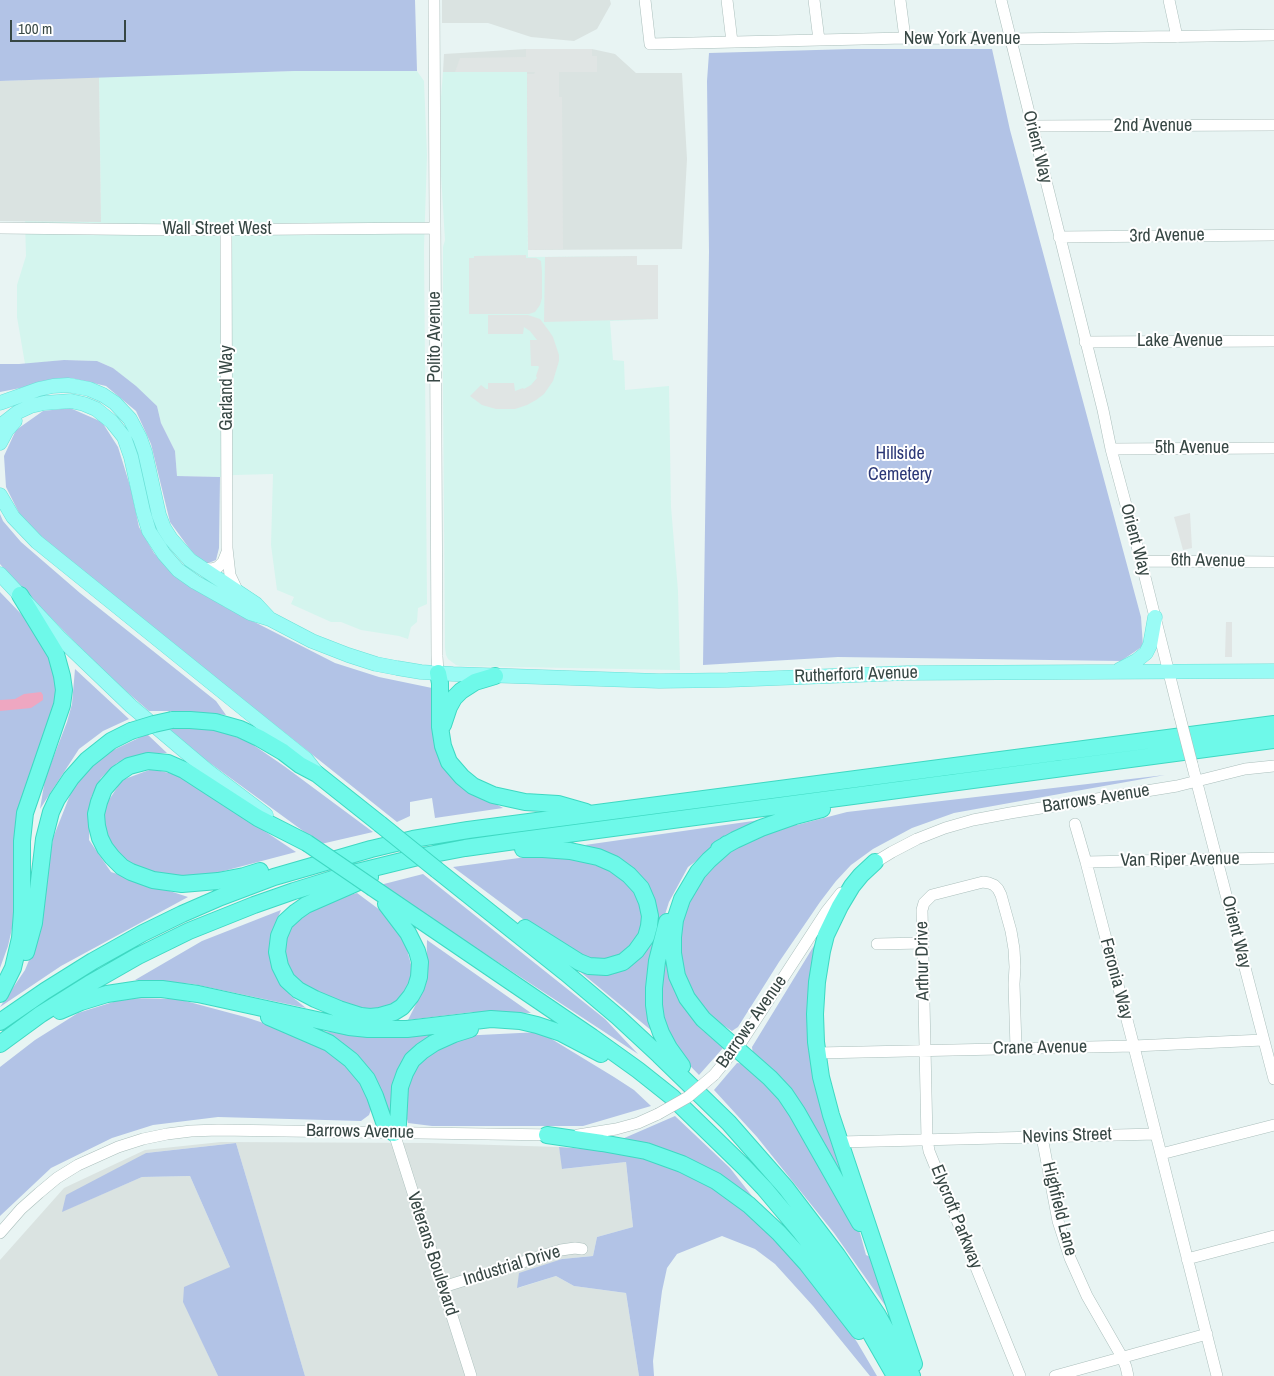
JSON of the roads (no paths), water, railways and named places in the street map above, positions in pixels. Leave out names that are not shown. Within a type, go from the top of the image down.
[{"type":"highway","points":[[0,994],[13,968],[20,938],[22,841],[26,813],[30,795],[59,712],[64,690],[56,654],[7,583]]},
{"type":"highway","points":[[438,674],[441,739],[446,756],[467,782],[479,790],[502,798],[533,803],[558,804],[593,814]]},
{"type":"highway","points":[[441,739],[445,717],[458,694],[470,685],[494,676]]},
{"type":"highway","points":[[0,994],[17,971],[29,944],[34,923],[44,839],[51,812],[71,778],[87,760],[112,741],[131,732],[172,720],[207,720],[233,727],[266,742],[317,774],[566,973],[618,1017],[729,1123]]},
{"type":"highway","points":[[0,1022],[81,968],[195,908],[274,876],[370,849],[413,839],[468,830],[1274,724]]},
{"type":"highway","points":[[0,1044],[65,998],[101,976],[189,931],[308,886],[418,857],[465,848],[1274,740]]},
{"type":"highway","points":[[315,864],[289,863],[244,876],[205,882],[182,884],[153,880],[126,870],[108,853],[100,838],[97,826],[96,814],[99,802],[104,789],[117,774],[129,766],[141,762],[162,761],[180,768],[258,818],[303,841],[616,1053],[661,1088],[753,1176],[827,1266],[859,1313],[895,1376]]},
{"type":"highway","points":[[850,796],[835,808],[804,814],[752,832],[727,844],[695,869],[676,897],[660,944],[653,996],[654,1012],[658,1027],[669,1048],[688,1074],[786,1188],[837,1255],[877,1314],[912,1376]]},
{"type":"highway","points":[[727,844],[703,866],[685,892],[675,920],[672,937],[672,953],[677,976],[691,1005],[709,1025],[770,1078],[789,1100],[881,1262]]},
{"type":"highway","points":[[459,887],[486,900],[563,953],[589,966],[612,966],[628,959],[640,947],[646,937],[649,926],[649,906],[641,888],[629,874],[604,859],[578,852],[553,849],[465,848]]},
{"type":"highway","points":[[373,888],[401,922],[412,940],[419,957],[420,972],[416,987],[405,1004],[389,1014],[370,1017],[331,1006],[303,993],[291,984],[278,962],[277,946],[279,936],[292,915],[318,899],[418,857]]},
{"type":"highway","points":[[875,862],[860,875],[848,892],[832,920],[824,942],[816,993],[818,1053],[827,1102],[917,1376]]},
{"type":"highway","points":[[18,1031],[98,996],[140,989],[162,989],[210,997],[368,1029],[406,1030],[501,1019],[528,1022],[553,1030],[605,1056],[693,1118]]},
{"type":"highway","points":[[210,997],[284,1023],[324,1041],[340,1051],[356,1064],[367,1079],[384,1122],[394,1133],[398,1124],[400,1093],[405,1073],[412,1060],[428,1047],[454,1034],[491,1025],[519,1024],[553,1030]]},
{"type":"highway","points":[[547,1135],[625,1146],[658,1154],[705,1175],[732,1192],[764,1218],[807,1264],[850,1319],[889,1376]]},
{"type":"main road","points":[[0,400],[53,386],[75,386],[103,395],[120,408],[130,419],[140,438],[145,452],[157,508],[164,528],[171,539],[180,550],[201,568],[260,607],[270,619]]},
{"type":"main road","points":[[0,404],[25,394]]},
{"type":"main road","points":[[0,426],[12,416],[25,409],[51,402],[65,401],[84,404],[102,413],[116,426],[124,437],[149,531],[173,565],[195,582],[250,613],[270,619]]},
{"type":"main road","points":[[0,444],[7,430],[21,415],[32,408],[51,402]]},
{"type":"main road","points":[[0,495],[13,517],[37,542],[306,759],[317,774]]},
{"type":"main road","points":[[7,583],[84,662],[153,725],[219,780],[303,841]]},
{"type":"main road","points":[[1114,672],[1131,664],[1146,653],[1150,645],[1155,617]]},
{"type":"main road","name":"Rutherford Avenue","points":[[270,619],[312,641],[348,655],[376,664],[438,674],[673,681],[873,673],[1274,671]]},
{"type":"street","name":"Polito Avenue","points":[[434,0],[438,674]]},
{"type":"street","name":"New York Avenue","points":[[645,0],[650,44],[905,38],[1010,39],[1274,35]]},
{"type":"street","points":[[726,0],[732,42]]},
{"type":"street","points":[[814,0],[819,40]]},
{"type":"street","points":[[900,0],[905,38]]},
{"type":"street","name":"Orient Way","points":[[1001,0],[1111,448],[1274,1079]]},
{"type":"street","points":[[1169,0],[1177,37]]},
{"type":"street","name":"2nd Avenue","points":[[1032,126],[1274,125]]},
{"type":"street","name":"Wall Street West","points":[[0,228],[434,228]]},
{"type":"street","name":"Garland Way","points":[[226,229],[227,548],[230,575],[238,592]]},
{"type":"street","name":"3rd Avenue","points":[[1059,237],[1274,235]]},
{"type":"street","name":"Lake Avenue","points":[[1085,342],[1274,341]]},
{"type":"street","name":"5th Avenue","points":[[1111,448],[1274,448]]},
{"type":"street","points":[[201,568],[212,569],[221,565],[225,559],[227,548]]},
{"type":"street","name":"6th Avenue","points":[[1141,561],[1274,562]]},
{"type":"street","name":"Barrows Avenue","points":[[0,1233],[30,1201],[67,1172],[103,1153],[126,1144],[183,1131],[578,1135],[624,1127],[658,1114],[688,1097],[714,1075],[737,1049],[830,906],[853,880],[875,862],[900,847],[926,835],[973,820],[1010,812],[1177,786],[1245,769],[1274,766]]},
{"type":"street","name":"Feronia Way","points":[[1075,824],[1156,1134]]},
{"type":"street","name":"Van Riper Avenue","points":[[1086,862],[1274,858]]},
{"type":"street","name":"Arthur Drive","points":[[924,1052],[922,910],[924,903],[932,895],[983,882],[989,882],[994,885],[1001,894],[1012,931],[1015,967],[1016,1048]]},
{"type":"street","points":[[877,944],[922,943]]},
{"type":"street","name":"Crane Avenue","points":[[818,1053],[1134,1046],[1263,1040]]},
{"type":"street","name":"Elycroft Parkway","points":[[924,1052],[929,1151],[1020,1376]]},
{"type":"street","points":[[1161,1154],[1274,1125]]},
{"type":"street","name":"Veterans Boulevard","points":[[394,1133],[471,1376]]},
{"type":"street","points":[[1156,1134],[1217,1376]]},
{"type":"street","name":"Nevins Street","points":[[840,1142],[1156,1134]]},
{"type":"street","name":"Highfield Lane","points":[[1042,1138],[1058,1221],[1070,1258],[1087,1296],[1122,1357],[1128,1376]]},
{"type":"street","points":[[1187,1258],[1274,1236]]},
{"type":"street","name":"Industrial Drive","points":[[443,1287],[561,1250],[582,1249]]},
{"type":"street","points":[[1055,1376],[1207,1334]]},
{"type":"park label","name":"Hillside Cemetery","points":[[900,464]]}]
